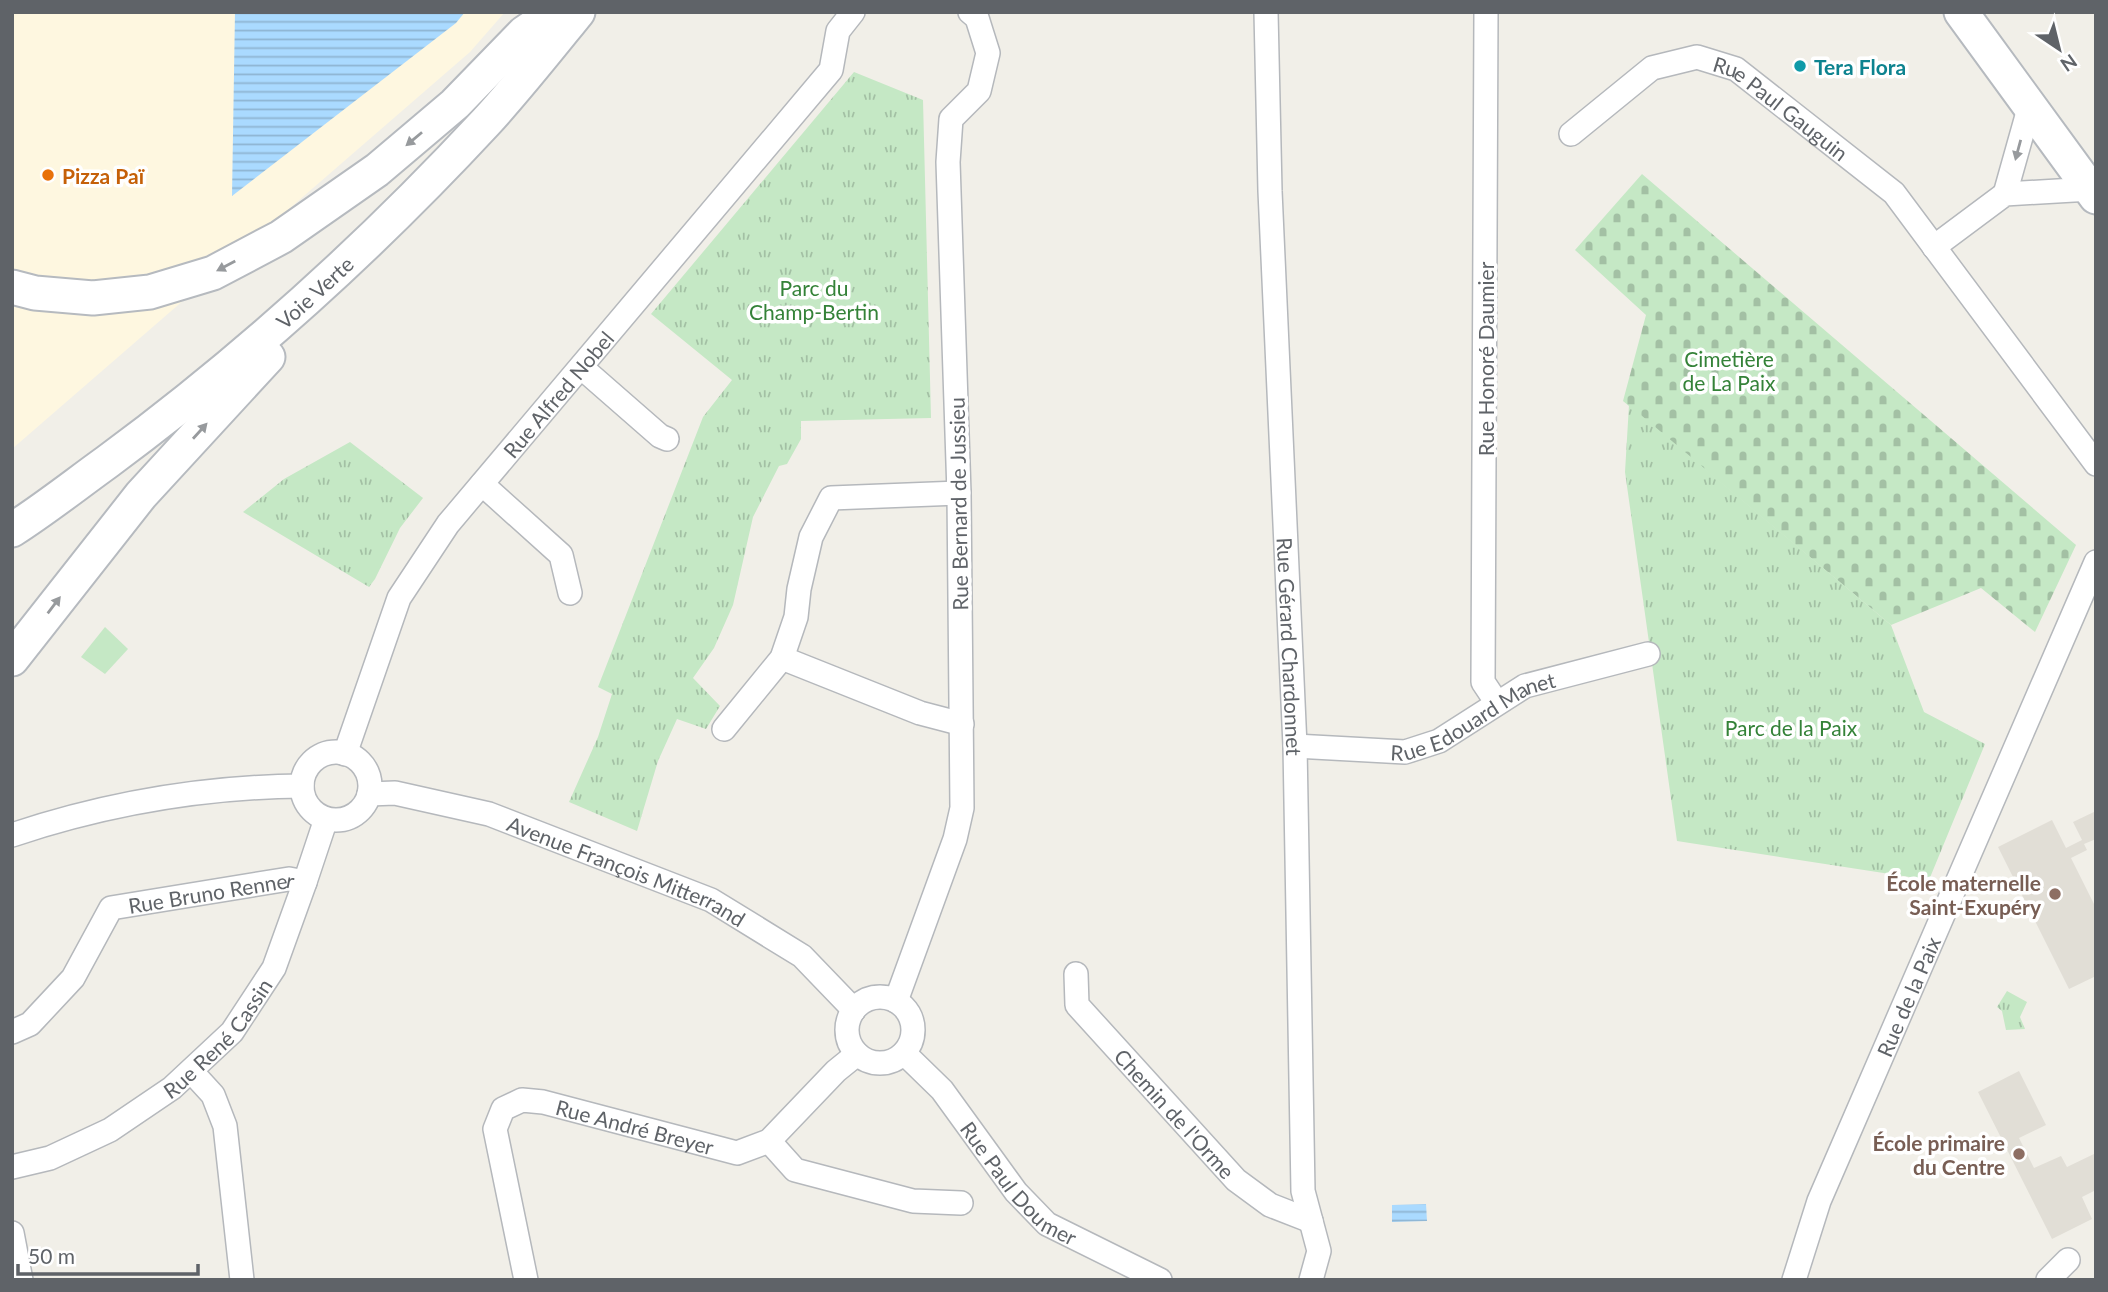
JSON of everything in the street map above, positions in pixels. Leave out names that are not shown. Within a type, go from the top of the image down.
[{"type":"main road","name":"Voie Verte","points":[[12,514],[162,406],[333,257],[477,108],[555,12]]},
{"type":"main road","points":[[12,287],[35,293],[93,298],[150,292],[213,273],[281,237],[377,170],[456,104],[524,33],[555,12]]},
{"type":"main road","name":"Voie Verte","points":[[12,530],[171,415],[346,264],[418,194],[488,120],[578,12]]},
{"type":"main road","points":[[1961,12],[2093,193]]},
{"type":"main road","points":[[12,659],[141,495],[251,374],[338,288],[346,264]]},
{"type":"street","name":"Rue Alfred Nobel","points":[[345,754],[400,598],[448,524],[831,70],[838,31],[853,12]]},
{"type":"street","name":"Rue Bernard de Jussieu","points":[[896,1001],[955,839],[962,800],[959,494],[948,162],[951,119],[979,91],[988,53],[976,18],[970,12]]},
{"type":"street","name":"Rue Gérard Chardonnet","points":[[1266,12],[1271,205],[1294,746],[1303,1191],[1319,1251],[1311,1280]]},
{"type":"street","name":"Rue Honoré Daumier","points":[[1486,12],[1483,682],[1497,702]]},
{"type":"street","name":"Rue Paul Gauguin","points":[[1571,134],[1651,68],[1698,57],[1736,69],[1895,193],[2096,464]]},
{"type":"street","points":[[2006,194],[2030,106]]},
{"type":"street","points":[[1934,247],[2006,194],[2093,193]]},
{"type":"street","points":[[581,367],[660,436],[667,439]]},
{"type":"street","points":[[482,484],[561,555],[570,593]]},
{"type":"street","points":[[724,729],[782,658],[796,617],[799,589],[811,537],[831,498],[959,494]]},
{"type":"street","name":"Rue de la Paix","points":[[1794,1280],[1819,1201],[2096,562]]},
{"type":"street","name":"Rue Edouard Manet","points":[[1294,746],[1405,752],[1440,741],[1525,686],[1648,654]]},
{"type":"street","points":[[782,658],[919,713],[962,724]]},
{"type":"street","points":[[324,754],[345,754],[354,758],[367,774],[369,794],[358,812],[337,820],[326,819],[308,807],[302,786],[308,767],[315,759],[324,754]]},
{"type":"street","points":[[12,835],[64,818],[196,792],[302,786]]},
{"type":"street","name":"Avenue François Mitterrand","points":[[369,794],[395,793],[489,814],[711,900],[802,956],[854,1010]]},
{"type":"street","name":"Rue René Cassin","points":[[12,1167],[50,1158],[110,1130],[172,1088],[232,1032],[274,968],[326,819]]},
{"type":"street","name":"Rue Bruno Renner","points":[[12,1032],[30,1024],[73,978],[111,908],[289,879],[306,882]]},
{"type":"street","name":"Chemin de l'Orme","points":[[1076,974],[1077,1005],[1236,1180],[1270,1205],[1311,1221]]},
{"type":"street","points":[[869,999],[896,1001],[904,1007],[913,1025],[913,1035],[904,1053],[896,1059],[876,1063],[857,1054],[848,1037],[847,1028],[854,1010],[869,999]]},
{"type":"street","name":"Rue Paul Doumer","points":[[904,1053],[942,1090],[1016,1192],[1046,1224],[1160,1280]]},
{"type":"street","name":"Rue André Breyer","points":[[526,1280],[495,1129],[503,1109],[522,1100],[543,1102],[737,1153],[769,1141],[836,1071],[857,1054]]},
{"type":"street","points":[[191,1070],[214,1095],[225,1126],[242,1280]]},
{"type":"street","points":[[769,1141],[794,1170],[914,1201],[961,1203]]},
{"type":"street","points":[[12,1233],[21,1280]]},
{"type":"street","points":[[2048,1280],[2068,1260]]},
{"type":"shaded area","points":[[12,12],[505,12],[470,52],[12,449]]},
{"type":"shaded area","name":"École maternelle Saint-Exupéry","points":[[2096,811],[2096,839],[2084,844],[2087,850],[2071,858],[2096,908],[2096,976],[2069,989],[1998,847],[2052,820],[2066,848],[2082,840],[2073,822]]},
{"type":"shaded area","name":"École primaire du Centre","points":[[2019,1071],[2046,1125],[2019,1138],[2034,1168],[2061,1156],[2067,1167],[2096,1153],[2096,1190],[2082,1197],[2092,1219],[2052,1239],[1978,1092]]},
{"type":"green space","name":"Parc du Champ-Bertin","points":[[854,72],[923,100],[931,418],[801,421],[801,439],[787,464],[779,466],[753,517],[733,605],[714,648],[693,678],[720,706],[706,729],[677,719],[658,761],[637,831],[569,802],[598,737],[612,694],[598,687],[703,417],[732,380],[651,314]]},
{"type":"green space","name":"Cimetière de La Paix","points":[[1642,174],[2076,545],[2035,632],[1981,588],[1891,625],[1623,401],[1646,315],[1575,250]]},
{"type":"green space","name":"Parc de la Paix","points":[[1629,405],[1891,625],[1924,712],[1985,744],[1929,880],[1677,841],[1625,472]]},
{"type":"green space","points":[[350,442],[423,498],[400,528],[369,587],[243,512],[284,479]]},
{"type":"green space","points":[[105,627],[128,649],[105,674],[81,657]]},
{"type":"green space","points":[[2007,991],[2027,1002],[2020,1017],[2025,1029],[2006,1030],[2002,1011],[1997,1007]]},
{"type":"water","points":[[235,12],[465,12],[456,23],[232,196]]},
{"type":"water","points":[[1426,1204],[1427,1221],[1392,1222],[1392,1205]]},
{"type":"place","name":"Tera Flora","points":[[1800,66]]},
{"type":"place","name":"Pizza Paï","points":[[48,175]]},
{"type":"place","name":"École maternelle Saint-Exupéry","points":[[2055,894]]},
{"type":"place","name":"École primaire du Centre","points":[[2019,1154]]}]
